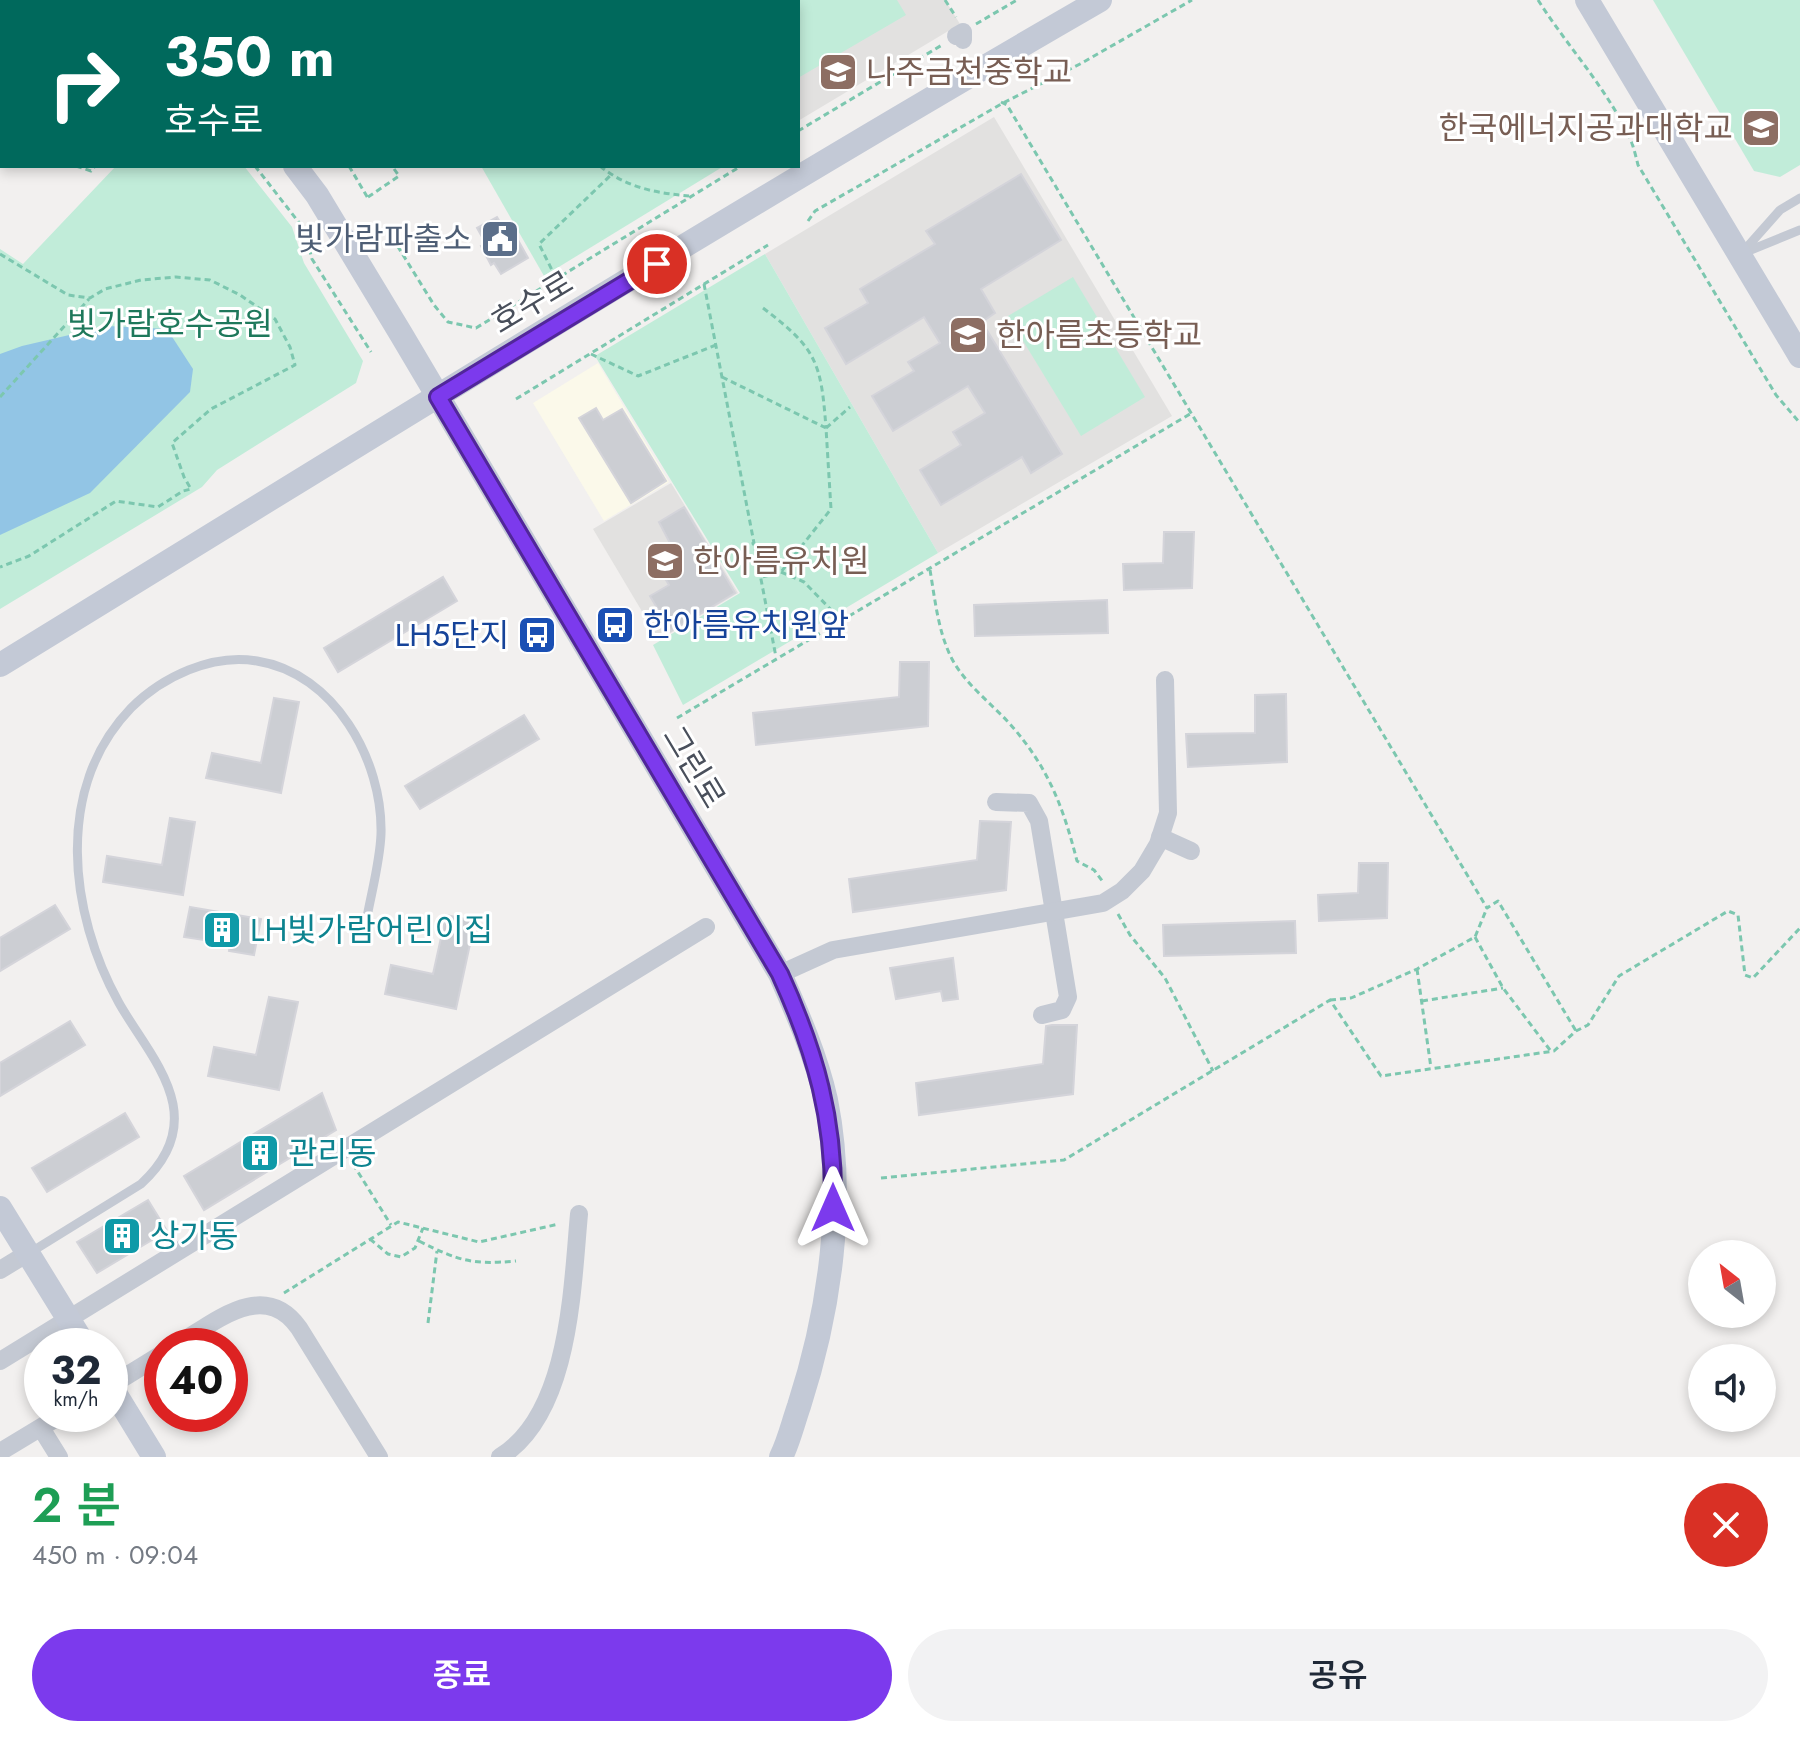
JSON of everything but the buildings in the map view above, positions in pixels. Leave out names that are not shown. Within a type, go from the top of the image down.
[{"type":"street","name":"호수로","points":[[0,665],[967,77],[1100,0]]},
{"type":"street","points":[[1587,0],[1800,356]]},
{"type":"street","name":"그린로","points":[[297,168],[317,195],[780,974],[805,1032],[826,1100],[834,1182],[827,1291],[816,1346],[781,1457]]},
{"type":"street","points":[[780,974],[833,950],[1055,913],[1103,903],[1122,891],[1142,871],[1160,837],[1168,813],[1165,680]]},
{"type":"street","points":[[996,802],[1029,803],[1039,821],[1068,997],[1062,1010],[1042,1015]]},
{"type":"street","points":[[1160,837],[1191,851]]},
{"type":"street","points":[[0,1361],[706,927]]},
{"type":"street","points":[[0,1208],[74,1328]]},
{"type":"street","points":[[500,1457],[532,1429],[549,1398],[562,1349],[579,1218]]},
{"type":"street","points":[[0,1270],[28,1253]]},
{"type":"street","points":[[206,1328],[251,1305],[270,1305],[283,1310],[291,1316],[379,1457]]},
{"type":"street","points":[[128,1415],[154,1457]]},
{"type":"street","points":[[0,1452],[34,1432]]},
{"type":"street","points":[[43,1432],[59,1457]]},
{"type":"lane","points":[[1741,254],[1780,210],[1800,198]]},
{"type":"lane","points":[[1741,254],[1800,230]]},
{"type":"lane","points":[[28,1253],[141,1184],[152,1174],[171,1143],[173,1107],[169,1088],[104,971],[81,903],[76,854],[83,798],[101,746],[142,697],[200,666],[235,659],[278,666],[312,682],[349,726],[361,746],[376,790],[381,835],[367,917]]},
{"type":"path","points":[[800,130],[1017,0]]},
{"type":"path","points":[[808,221],[815,211],[1002,103],[1080,64],[1192,0]]},
{"type":"path","points":[[1538,0],[1597,82],[1627,131],[1646,179],[1776,395],[1800,423]]},
{"type":"path","points":[[1002,103],[1007,105],[1487,908]]},
{"type":"path","points":[[257,168],[304,229],[312,259],[371,352]]},
{"type":"path","points":[[350,168],[368,198],[399,176],[393,168]]},
{"type":"path","points":[[602,168],[633,187],[655,193],[691,196]]},
{"type":"path","points":[[387,229],[448,322],[476,328],[738,168]]},
{"type":"path","points":[[556,278],[539,244],[611,175]]},
{"type":"path","points":[[516,399],[768,245]]},
{"type":"path","points":[[0,254],[68,295],[90,298]]},
{"type":"path","points":[[0,397],[90,298],[105,289],[141,280],[176,277],[210,280],[240,295],[275,319],[290,347],[295,365],[211,409],[172,443],[191,489],[158,507],[116,501],[29,556],[0,567]]},
{"type":"path","points":[[704,284],[776,659]]},
{"type":"path","points":[[761,577],[781,572],[831,509],[822,380],[816,364],[791,329],[763,308]]},
{"type":"path","points":[[590,353],[638,376],[716,345]]},
{"type":"path","points":[[722,377],[826,428]]},
{"type":"path","points":[[826,428],[850,407]]},
{"type":"path","points":[[677,718],[1192,413]]},
{"type":"path","points":[[723,553],[755,543]]},
{"type":"path","points":[[930,568],[942,629],[953,661],[1029,748],[1061,802],[1077,861],[1094,870],[1113,897],[1122,924],[1172,989],[1213,1071]]},
{"type":"path","points":[[781,572],[804,582],[841,620]]},
{"type":"path","points":[[881,1178],[1064,1160],[1330,1000],[1351,998],[1417,969],[1475,937],[1487,908],[1498,901],[1576,1031]]},
{"type":"path","points":[[1330,1000],[1381,1076],[1431,1070],[1554,1051],[1576,1031],[1588,1025],[1619,976],[1728,911],[1738,915],[1745,975],[1753,978],[1800,928]]},
{"type":"path","points":[[1475,937],[1503,988],[1551,1051]]},
{"type":"path","points":[[1417,969],[1431,1070]]},
{"type":"path","points":[[1422,1001],[1503,988]]},
{"type":"path","points":[[344,1150],[391,1225]]},
{"type":"path","points":[[270,1305],[287,1291],[398,1222],[479,1242],[579,1218]]},
{"type":"path","points":[[370,1239],[388,1254],[401,1257],[415,1248],[423,1228]]},
{"type":"path","points":[[419,1241],[475,1264],[516,1261]]},
{"type":"path","points":[[428,1323],[437,1250]]},
{"type":"shaded area","name":"나주금천중학교","points":[[800,0],[945,0],[960,24],[800,120]]},
{"type":"shaded area","name":"한아름초등학교","points":[[994,117],[1172,416],[938,553],[765,254]]},
{"type":"shaded area","points":[[598,363],[669,482],[604,521],[533,403]]},
{"type":"shaded area","name":"한아름유치원","points":[[671,483],[738,593],[659,640],[593,529]]},
{"type":"green space","points":[[800,0],[897,0],[906,15],[800,77]]},
{"type":"green space","name":"한국에너지공과대학교","points":[[1653,0],[1800,0],[1800,165],[1780,177],[1754,171]]},
{"type":"green space","name":"빛가람호수공원","points":[[114,168],[246,168],[292,227],[304,263],[363,361],[356,383],[217,470],[202,487],[0,609],[0,249],[23,264]]},
{"type":"green space","points":[[482,168],[721,168],[544,276]]},
{"type":"green space","points":[[765,254],[938,553],[683,705],[653,645],[740,593],[595,356]]},
{"type":"green space","points":[[1073,277],[1145,397],[1081,436],[1008,316]]},
{"type":"water","points":[[108,326],[167,329],[193,369],[190,392],[90,493],[0,535],[0,354]]},
{"type":"place","name":"나주금천중학교","points":[[838,72]]},
{"type":"place","name":"한국에너지공과대학교","points":[[1761,128]]},
{"type":"place","name":"빛가람파출소","points":[[500,239]]},
{"type":"place","name":"한아름초등학교","points":[[968,335]]},
{"type":"place","name":"한아름유치원","points":[[665,561]]},
{"type":"place","name":"한아름유치원앞","points":[[615,625]]},
{"type":"place","name":"LH5단지","points":[[537,635]]},
{"type":"place","name":"LH빛가람어린이집","points":[[222,930]]},
{"type":"place","name":"관리동","points":[[260,1153]]},
{"type":"place","name":"상가동","points":[[122,1236]]},
{"type":"route","points":[[657,264],[438,397],[780,974],[805,1032],[826,1100],[834,1182],[833,1208]]}]
